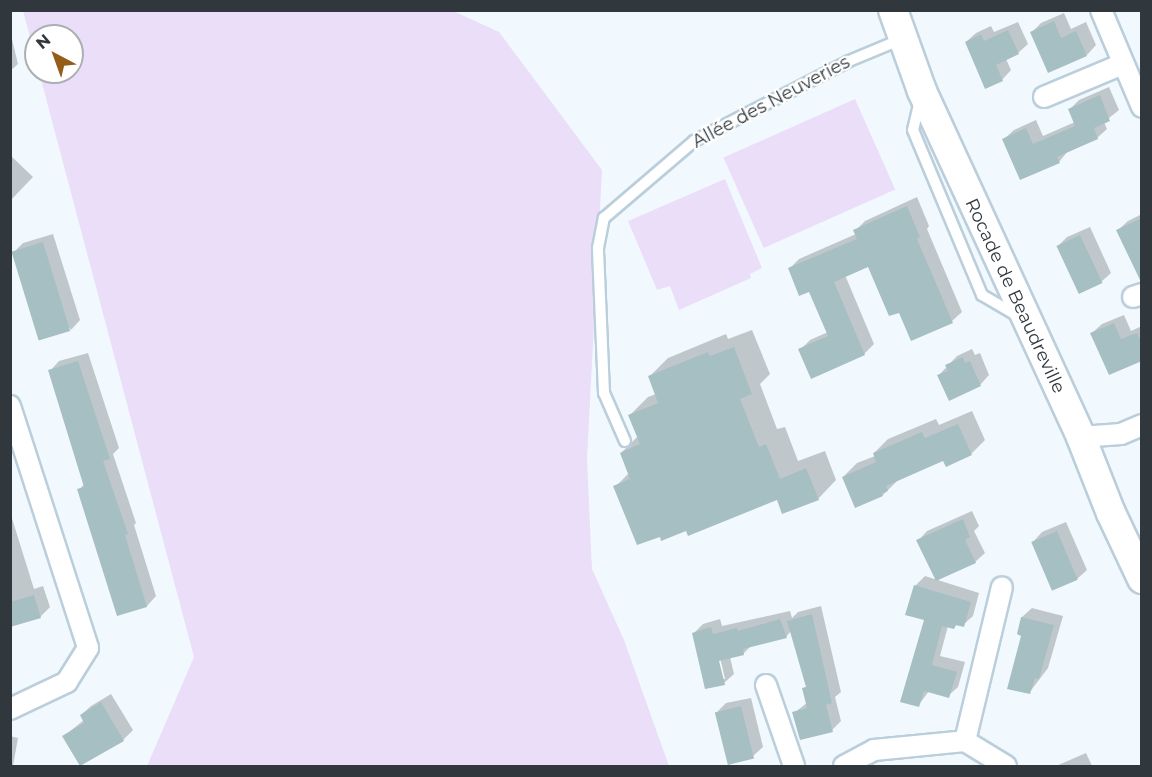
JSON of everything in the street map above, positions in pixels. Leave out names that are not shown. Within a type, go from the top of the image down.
[{"type":"street","name":"Rocade de Beaudreville","points":[[893,10],[922,91],[1081,437],[1111,513],[1142,579]]},
{"type":"street","points":[[1101,10],[1142,107]]},
{"type":"street","points":[[1044,97],[1123,63]]},
{"type":"street","points":[[10,406],[88,648],[67,682],[10,709]]},
{"type":"street","points":[[1081,437],[1121,434],[1142,425]]},
{"type":"street","points":[[965,741],[1002,587]]},
{"type":"street","points":[[766,685],[794,766]]},
{"type":"street","points":[[844,766],[874,750],[965,741],[1006,766]]},
{"type":"lane","name":"Allée des Neuveries","points":[[625,441],[604,393],[598,248],[604,218],[694,141],[849,61],[902,39]]},
{"type":"shaded area","points":[[451,10],[499,32],[602,170],[587,459],[592,569],[624,640],[669,766],[147,766],[194,657],[42,84],[84,84],[84,24],[27,24],[23,11]]},
{"type":"shaded area","points":[[855,99],[895,189],[764,248],[723,158]]},
{"type":"shaded area","points":[[725,179],[762,268],[750,274],[751,278],[679,310],[670,286],[657,290],[628,221]]},
{"type":"building","points":[[1054,21],[1061,38],[1076,31],[1087,56],[1048,73],[1030,32]]},
{"type":"building","points":[[1008,30],[1019,54],[996,65],[1003,81],[985,89],[965,42],[981,34],[984,41]]},
{"type":"building","points":[[1100,95],[1110,121],[1094,128],[1098,139],[1057,157],[1060,163],[1020,180],[1002,139],[1026,128],[1033,144],[1075,126],[1068,109]]},
{"type":"building","points":[[907,206],[920,237],[917,239],[953,323],[911,341],[899,313],[889,316],[868,267],[834,282],[865,355],[811,379],[798,349],[828,336],[809,292],[799,296],[788,268],[857,239],[853,230]]},
{"type":"building","points":[[1142,218],[1142,282],[1141,282],[1116,230]]},
{"type":"building","points":[[1080,235],[1102,283],[1079,294],[1056,246]]},
{"type":"building","points":[[43,242],[70,331],[39,341],[11,252]]},
{"type":"building","points":[[1114,323],[1121,339],[1137,333],[1142,344],[1142,361],[1109,375],[1090,333]]},
{"type":"building","points":[[734,347],[752,394],[740,399],[759,447],[766,444],[780,479],[806,468],[819,500],[782,514],[777,500],[688,536],[686,531],[661,541],[660,537],[637,545],[613,486],[630,479],[620,453],[640,444],[628,415],[658,403],[648,376],[708,352],[710,356]]},
{"type":"building","points":[[963,357],[965,363],[970,361],[981,386],[949,401],[937,375],[948,371],[945,365]]},
{"type":"building","points":[[78,361],[110,459],[103,461],[128,534],[125,535],[147,607],[117,616],[77,489],[84,487],[48,370]]},
{"type":"building","points":[[958,424],[972,455],[946,467],[943,461],[886,486],[888,491],[882,493],[883,496],[855,508],[842,477],[876,462],[873,453],[922,432],[925,438]]},
{"type":"building","points":[[963,519],[970,537],[965,540],[976,563],[936,581],[916,540]]},
{"type":"building","points":[[1057,531],[1078,580],[1052,591],[1031,542]]},
{"type":"building","points":[[914,585],[971,602],[964,627],[956,625],[954,629],[942,626],[932,665],[957,672],[949,698],[924,691],[919,707],[900,702],[924,620],[905,615]]},
{"type":"building","points":[[34,595],[41,618],[10,627],[10,602]]},
{"type":"building","points":[[812,614],[832,703],[826,705],[833,732],[800,740],[792,712],[807,708],[802,688],[806,687],[787,621]]},
{"type":"building","points":[[1021,617],[1054,625],[1039,679],[1035,678],[1030,694],[1007,689],[1021,636],[1017,634]]},
{"type":"building","points":[[780,619],[787,638],[743,649],[744,655],[719,661],[725,685],[705,689],[692,633],[711,627],[713,634],[737,628],[738,631]]},
{"type":"building","points":[[101,702],[124,741],[80,766],[62,736],[84,723],[80,715]]},
{"type":"building","points":[[741,706],[754,758],[728,765],[715,713]]}]
